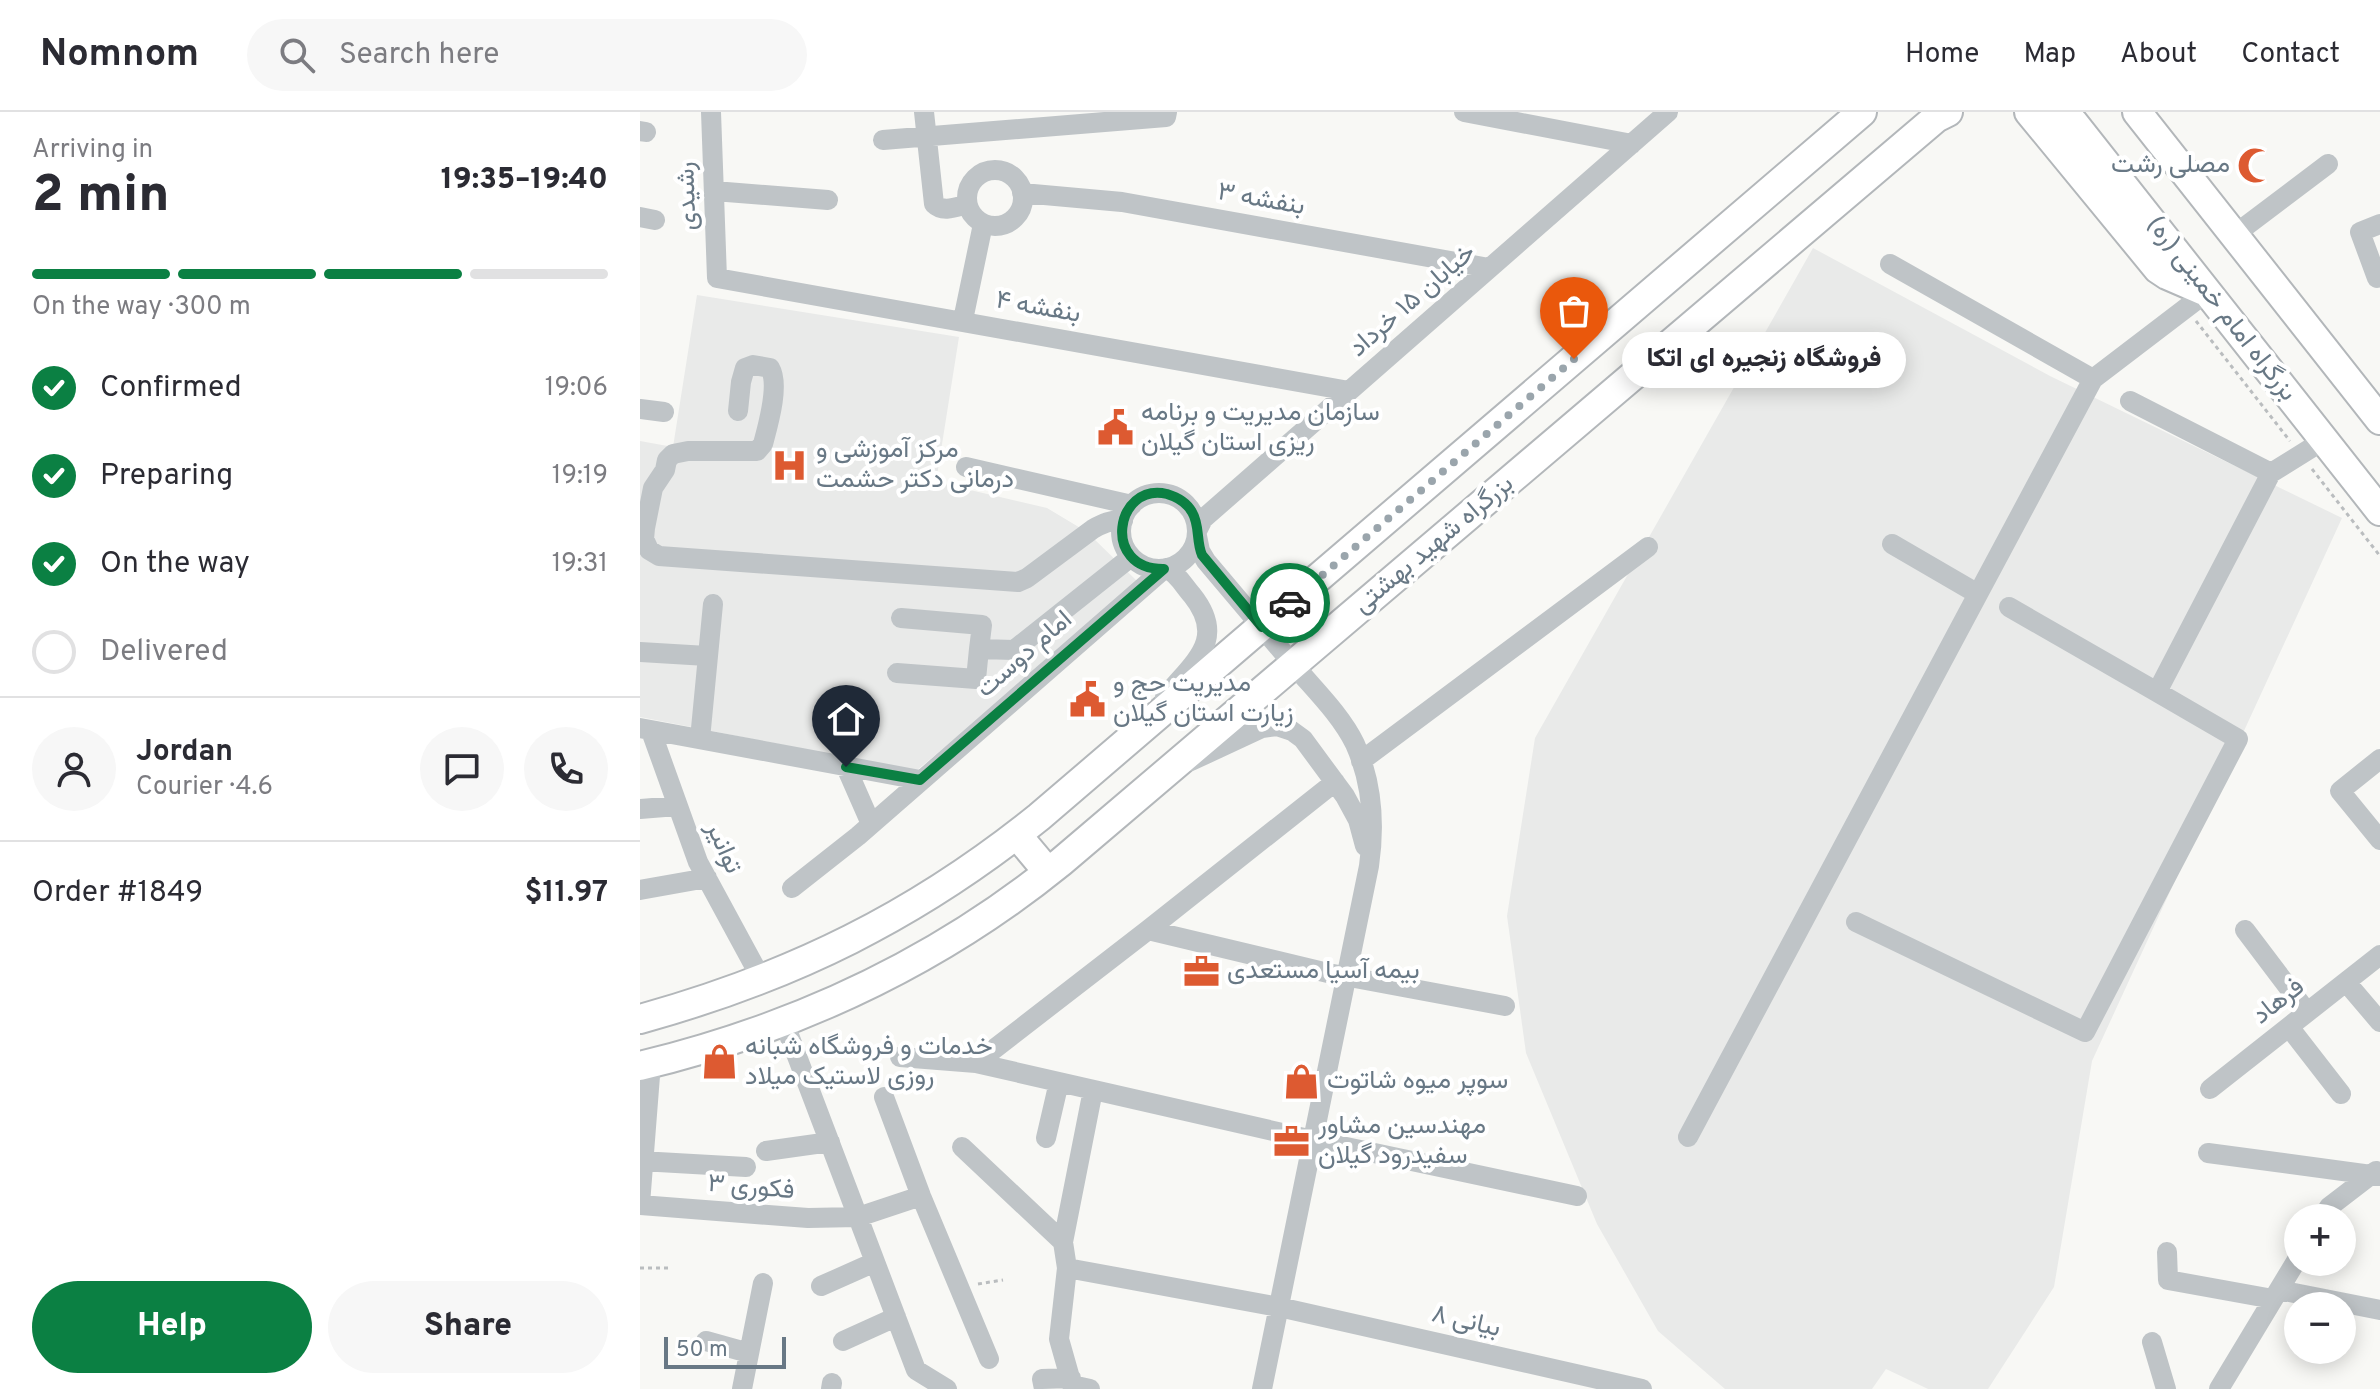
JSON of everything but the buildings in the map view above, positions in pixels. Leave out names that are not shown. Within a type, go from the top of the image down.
[{"type":"highway","name":"بزرگراه شهید بهشتی","points":[[640,1019],[762,980],[840,946],[909,909],[970,870],[1017,835],[1262,627],[1862,112]]},
{"type":"highway","name":"بزرگراه شهید بهشتی","points":[[646,1064],[712,1047],[784,1022],[853,993],[978,923],[1048,872],[1936,118],[1948,112]]},
{"type":"highway","points":[[2029,112],[2158,269],[2196,300]]},
{"type":"highway","name":"بزرگراه امام خمینی (ره)","points":[[2058,112],[2073,122],[2196,300],[2312,448],[2380,511]]},
{"type":"highway","points":[[2137,112],[2380,420]]},
{"type":"highway","points":[[1017,835],[1048,872]]},
{"type":"street","name":"رشیدی","points":[[711,112],[717,278]]},
{"type":"street","points":[[924,112],[934,204],[941,209],[967,204]]},
{"type":"street","points":[[1464,112],[1632,144]]},
{"type":"street","name":"خیابان ۱۵ خرداد","points":[[1197,534],[1203,519],[1668,112]]},
{"type":"street","points":[[883,140],[1167,115]]},
{"type":"street","points":[[2234,235],[2328,164]]},
{"type":"street","points":[[998,170],[1010,175],[1022,193],[1020,210],[1012,220],[996,226],[983,224],[973,216],[967,204],[967,191],[971,183],[989,171],[998,170]]},
{"type":"street","points":[[714,191],[828,200]]},
{"type":"street","name":"بنفشه ۳","points":[[1022,193],[1122,202],[1489,268]]},
{"type":"street","points":[[963,320],[983,224]]},
{"type":"street","points":[[2377,278],[2360,232],[2380,224]]},
{"type":"street","points":[[1890,264],[2093,379]]},
{"type":"street","name":"بنفشه ۴","points":[[717,278],[1349,391]]},
{"type":"street","points":[[1688,1137],[2093,379],[2196,300]]},
{"type":"street","points":[[738,411],[745,368],[753,365],[770,368],[774,375],[774,387],[763,444],[757,451],[688,451],[673,454],[667,460],[665,470],[653,488],[644,539],[649,550],[659,556],[1018,582],[1093,529],[1127,513],[1152,494],[1202,498],[1236,490]]},
{"type":"street","points":[[2130,401],[2271,473]]},
{"type":"street","points":[[640,409],[664,412]]},
{"type":"street","points":[[2157,692],[2271,473],[2312,448]]},
{"type":"street","points":[[966,467],[1127,513]]},
{"type":"street","points":[[1166,494],[1179,499],[1190,509],[1204,558],[1353,740],[1361,761],[1372,814],[1369,866],[1262,1389]]},
{"type":"street","points":[[1127,513],[1122,540],[1131,557],[1144,566],[1173,572],[1204,610],[1209,624],[1209,634],[1201,652],[1133,736]]},
{"type":"street","points":[[1165,569],[1186,558],[1197,534]]},
{"type":"street","points":[[1892,544],[1978,594]]},
{"type":"street","points":[[1361,761],[1648,547]]},
{"type":"street","points":[[979,649],[1014,650],[1131,557]]},
{"type":"street","name":"امام دوست","points":[[920,780],[1165,569]]},
{"type":"street","points":[[700,739],[713,604]]},
{"type":"street","points":[[1856,922],[2085,1032],[2238,739],[2009,607]]},
{"type":"street","points":[[897,673],[976,679],[982,625],[901,618]]},
{"type":"street","points":[[640,652],[707,656]]},
{"type":"street","points":[[1165,773],[1258,729],[1287,728],[1300,736],[1335,782],[1358,820],[1369,866]]},
{"type":"street","points":[[646,730],[920,780]]},
{"type":"street","name":"توانیر","points":[[646,730],[698,862],[762,980]]},
{"type":"street","points":[[2380,759],[2340,791],[2380,840]]},
{"type":"street","points":[[846,767],[871,824]]},
{"type":"street","points":[[792,888],[920,780]]},
{"type":"street","points":[[976,1063],[1335,782]]},
{"type":"street","points":[[640,809],[677,806]]},
{"type":"street","points":[[640,890],[707,878]]},
{"type":"street","points":[[1148,930],[1347,976],[1505,1006]]},
{"type":"street","points":[[2245,930],[2307,1012]]},
{"type":"street","name":"فرهاد","points":[[2210,1089],[2380,955]]},
{"type":"street","points":[[2346,982],[2380,1022]]},
{"type":"street","points":[[784,1022],[916,1370],[947,1389]]},
{"type":"street","points":[[2289,1027],[2341,1094]]},
{"type":"street","points":[[900,1057],[976,1063],[1577,1196]]},
{"type":"street","points":[[640,1204],[646,1064]]},
{"type":"street","points":[[1046,1138],[1059,1082]]},
{"type":"street","points":[[1090,1389],[1072,1385],[1059,1339],[1067,1268],[1063,1242],[1093,1090]]},
{"type":"street","points":[[884,1097],[921,1196],[989,1359]]},
{"type":"street","points":[[766,1151],[830,1142]]},
{"type":"street","points":[[962,1147],[1063,1242]]},
{"type":"street","points":[[2208,1153],[2377,1173]]},
{"type":"street","points":[[642,1162],[746,1167]]},
{"type":"street","points":[[2333,1204],[2377,1173]]},
{"type":"street","name":"فکوری ۳","points":[[640,1204],[808,1218],[858,1217],[921,1196]]},
{"type":"street","points":[[2167,1252],[2168,1280],[2380,1310]]},
{"type":"street","points":[[821,1286],[875,1262]]},
{"type":"street","name":"بیانی ۸","points":[[1067,1268],[1279,1307],[1642,1389]]},
{"type":"street","points":[[2219,1389],[2287,1276]]},
{"type":"street","points":[[742,1389],[763,1283]]},
{"type":"street","points":[[843,1341],[896,1317]]},
{"type":"street","points":[[706,1341],[749,1353]]},
{"type":"street","points":[[2152,1342],[2166,1389]]},
{"type":"street","points":[[1044,1389],[1042,1379],[1071,1378]]},
{"type":"path","points":[[2196,300],[2312,448],[2380,556]]},
{"type":"path","points":[[640,1268],[669,1268]]},
{"type":"path","points":[[959,1287],[1003,1280]]},
{"type":"shaded area","points":[[1813,248],[2050,376],[2342,518],[2092,1061],[2054,1287],[1988,1389],[1928,1389],[1886,1369],[1872,1389],[1725,1389],[1658,1331],[1597,1224],[1526,1053],[1507,916],[1535,738]]},
{"type":"shaded area","name":"مرکز آموزشی و ‌درمانی دکتر حشمت","points":[[697,295],[959,337],[936,482],[1047,508],[1087,532],[1140,584],[916,771],[640,717],[640,441],[673,447]]},
{"type":"way so far","points":[[1290,603],[1574,359]]},
{"type":"place","name":"مصلی رشت","points":[[2256,165]]},
{"type":"place","name":"فروشگاه زنجیره ای اتکا","points":[[1574,359]]},
{"type":"place","name":"سازمان مدیریت و برنامه ریزی استان گیلان","points":[[1115,428]]},
{"type":"place","name":"مرکز آموزشی و ‌درمانی دکتر حشمت","points":[[790,465]]},
{"type":"place","name":"مدیریت حج و زیارت استان گیلان","points":[[1087,699]]},
{"type":"place","name":"بیمه آسیا مستعدی","points":[[1201,971]]},
{"type":"place","name":"خدمات و فروشگاه شبانه روزی لاستیک میلاد","points":[[719,1062]]},
{"type":"place","name":"سوپر میوه شاتوت","points":[[1301,1081]]},
{"type":"place","name":"مهندسین مشاور سفیدرود گیلان","points":[[1292,1141]]},
{"type":"route","points":[[846,767],[920,780],[1164,569],[1139,564],[1125,549],[1122,540],[1124,517],[1132,505],[1143,497],[1166,494],[1179,499],[1190,509],[1196,522],[1202,555],[1262,627],[1290,603]]}]
